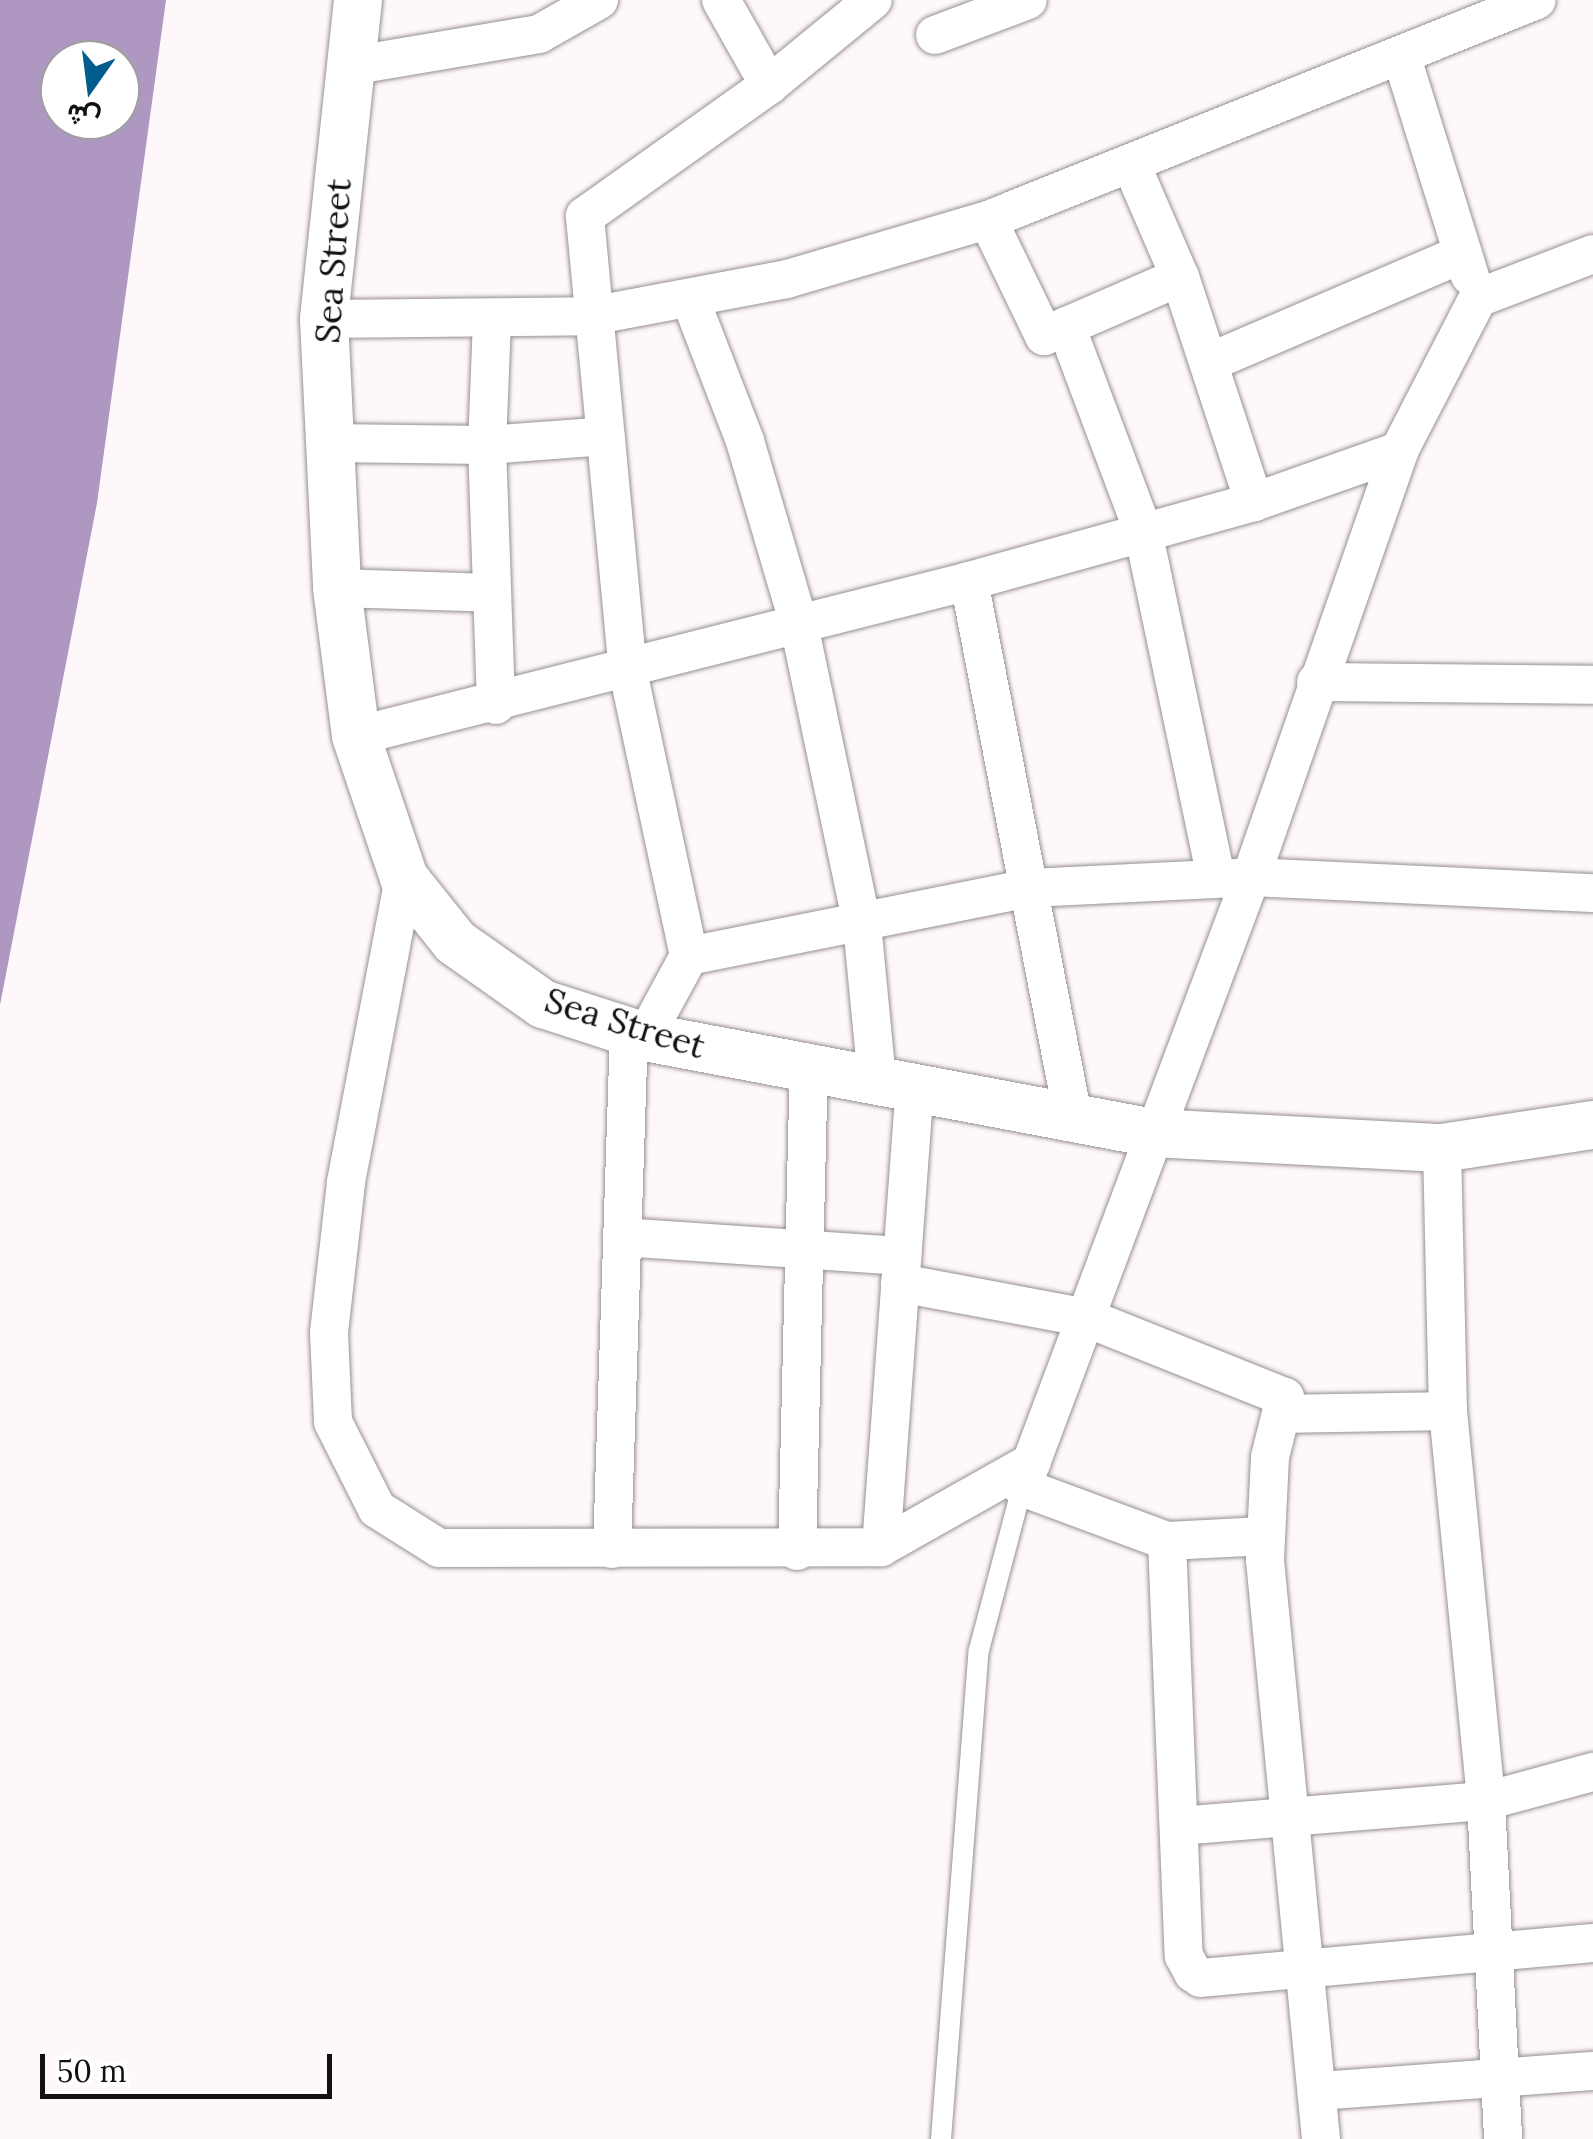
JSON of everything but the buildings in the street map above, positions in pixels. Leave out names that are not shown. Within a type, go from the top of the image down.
[{"type":"street","name":"Sea Street","points":[[358,0],[324,319],[337,588],[356,736],[404,878],[455,942],[543,1004],[637,1034],[1153,1134],[1442,1148],[1593,1124]]},
{"type":"street","points":[[350,66],[538,34],[600,0]]},
{"type":"street","points":[[721,0],[769,85]]},
{"type":"street","points":[[690,956],[628,672],[591,316],[585,216],[769,85],[873,0]]},
{"type":"street","points":[[935,35],[989,6],[1028,0]]},
{"type":"street","points":[[324,319],[492,321],[591,316],[691,301],[988,220],[1402,58],[1537,0]]},
{"type":"street","points":[[1402,58],[1478,298]]},
{"type":"street","points":[[1131,164],[1180,277],[1254,502]]},
{"type":"street","points":[[988,220],[1044,336],[1180,277]]},
{"type":"street","points":[[1210,362],[1462,254]]},
{"type":"street","points":[[404,878],[346,1184],[330,1333],[332,1422],[377,1509],[439,1548],[797,1551],[880,1547],[1027,1475],[1153,1134],[1233,877],[1316,682],[1399,451],[1478,298],[1593,254]]},
{"type":"street","points":[[691,301],[745,441],[799,625],[896,1084],[901,1269],[880,1547]]},
{"type":"street","points":[[492,321],[487,445],[496,705]]},
{"type":"street","points":[[1066,326],[1144,532],[1233,877]]},
{"type":"street","points":[[328,443],[487,445],[606,436]]},
{"type":"street","points":[[356,736],[628,672],[970,581],[1254,502],[1399,451]]},
{"type":"street","points":[[970,581],[1073,1117]]},
{"type":"street","points":[[337,588],[492,593]]},
{"type":"street","points":[[1316,682],[1593,685]]},
{"type":"street","points":[[612,1550],[622,1238],[637,1034],[690,956],[1030,888],[1233,877],[1593,893]]},
{"type":"street","points":[[797,1551],[809,1068]]},
{"type":"street","points":[[1442,1148],[1448,1412],[1486,1800],[1503,2139]]},
{"type":"street","points":[[622,1238],[802,1250],[901,1269],[1088,1318],[1278,1391],[1286,1400],[1270,1457],[1265,1536],[1309,1968],[1321,2139]]},
{"type":"street","points":[[1282,1414],[1448,1412]]},
{"type":"street","points":[[1027,1475],[1167,1541],[1265,1536]]},
{"type":"street","points":[[1167,1541],[1184,1956],[1193,1974],[1201,1978],[1593,1943]]},
{"type":"street","points":[[1180,1826],[1294,1819],[1588,1786]]},
{"type":"street","points":[[1319,2091],[1593,2071]]},
{"type":"lane","points":[[940,2139],[979,1650],[1027,1475]]},
{"type":"shaded area","points":[[0,0],[166,0],[97,503],[0,1005]]}]
